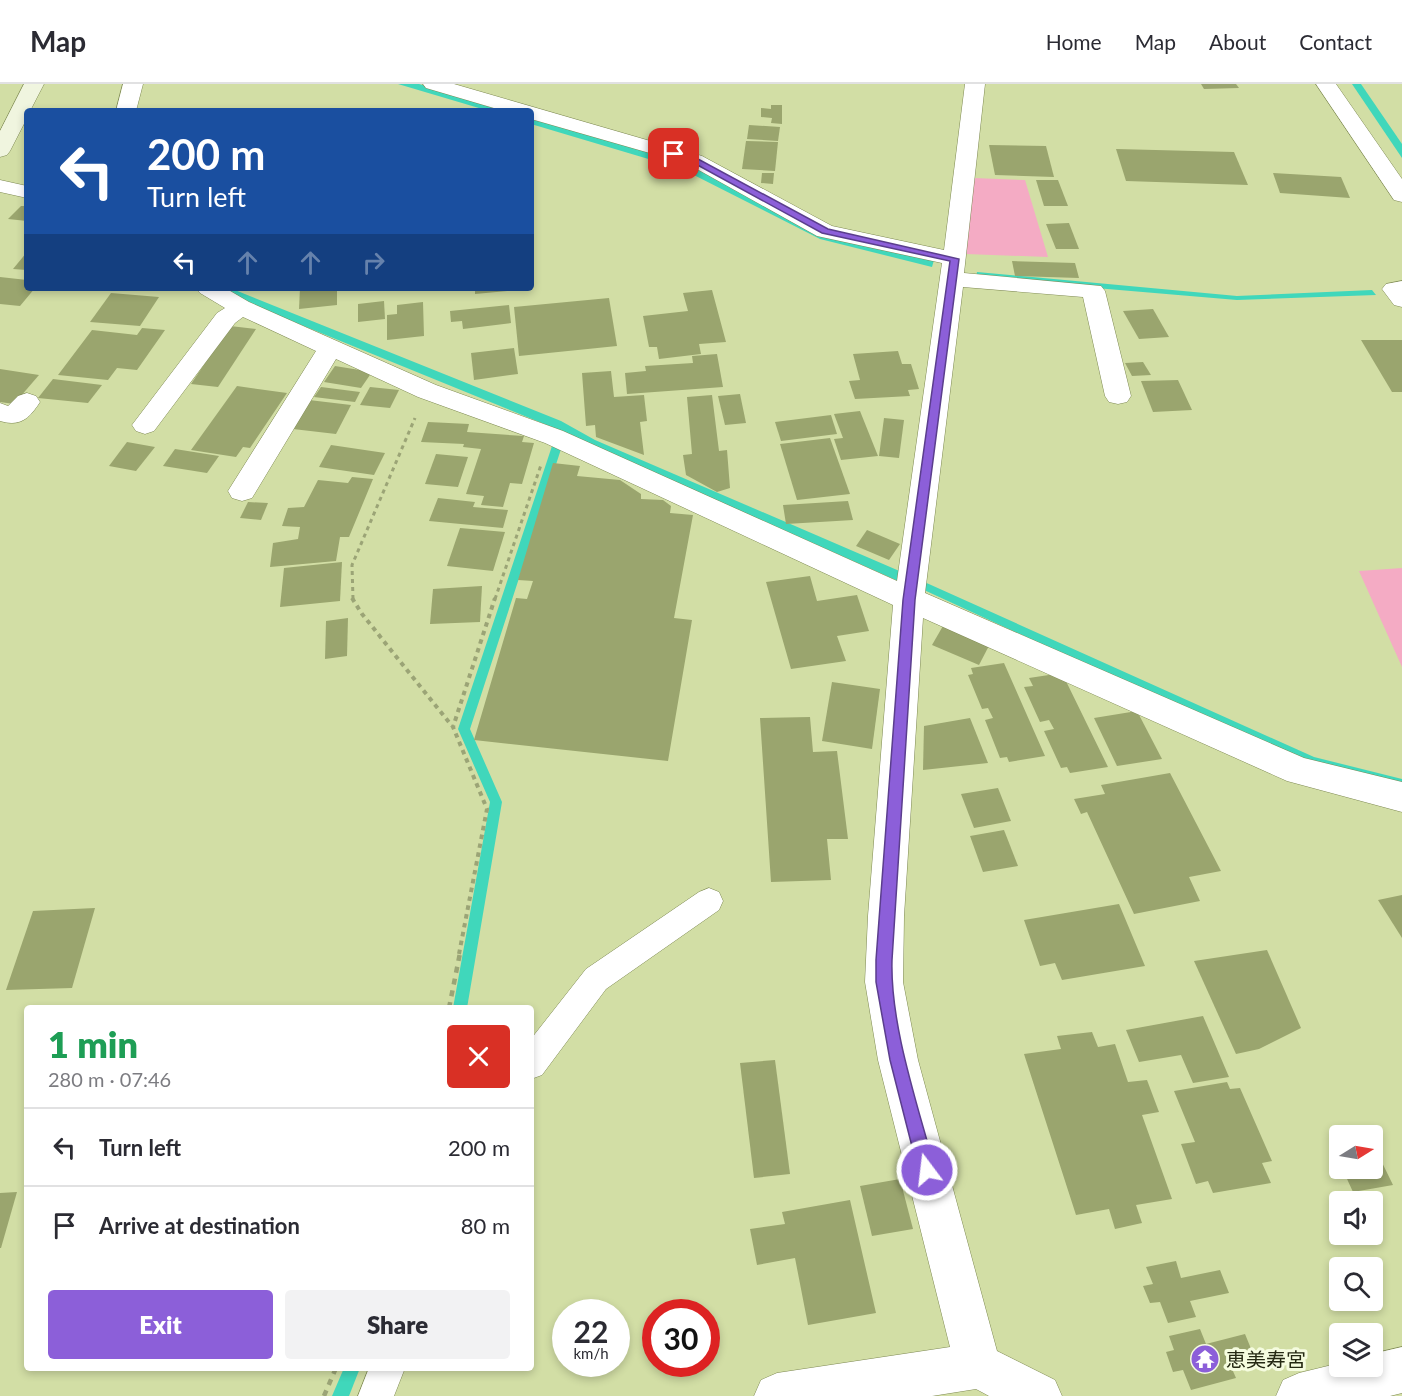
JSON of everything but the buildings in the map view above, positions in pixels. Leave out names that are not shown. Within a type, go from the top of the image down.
[{"type":"street","points":[[0,151],[34,84]]},
{"type":"street","points":[[127,108],[133,84]]},
{"type":"street","points":[[433,84],[516,108]]},
{"type":"street","points":[[975,84],[909,600],[886,916],[884,982],[898,1060],[978,1366]]},
{"type":"street","points":[[1326,84],[1402,195]]},
{"type":"street","points":[[534,113],[695,160],[825,231],[953,269],[1092,291],[1118,396]]},
{"type":"street","points":[[0,186],[24,191]]},
{"type":"street","points":[[1402,288],[1394,289],[1402,300]]},
{"type":"street","points":[[213,291],[241,307],[427,391],[554,437],[909,600],[1299,771],[1402,797]]},
{"type":"street","points":[[145,425],[226,318],[241,307]]},
{"type":"street","points":[[242,491],[332,347]]},
{"type":"street","points":[[0,412],[13,416],[27,402]]},
{"type":"street","points":[[777,1396],[978,1366],[1040,1396]]},
{"type":"street","points":[[1299,1396],[1402,1370]]},
{"type":"lane","points":[[534,1060],[596,979],[709,901]]},
{"type":"lane","points":[[376,1396],[386,1371]]},
{"type":"path","points":[[427,391],[352,565],[352,598],[362,614],[453,727],[487,809],[449,1005]]},
{"type":"path","points":[[453,727],[533,483],[554,437]]},
{"type":"path","points":[[324,1396],[335,1371]]},
{"type":"shaded area","points":[[973,178],[1025,180],[1048,257],[966,254]]},
{"type":"shaded area","points":[[1402,568],[1402,667],[1359,571]]},
{"type":"water","points":[[398,84],[419,84],[499,108],[479,108]]},
{"type":"water","points":[[1352,84],[1361,84],[1402,144],[1402,158]]},
{"type":"water","points":[[534,118],[689,165],[824,235],[934,260],[932,267],[820,239],[682,169],[534,125]]},
{"type":"water","points":[[977,272],[1237,296],[1372,290],[1376,295],[1237,300],[976,278]]},
{"type":"water","points":[[223,291],[237,291],[561,421],[595,440],[911,576],[1314,757],[1402,779],[1402,791],[1315,770],[924,590],[907,585],[554,428],[230,296]]},
{"type":"waterway","points":[[461,1005],[496,802],[464,729],[557,446]]},
{"type":"waterway","points":[[340,1396],[351,1371]]},
{"type":"place","name":"恵美寿宮","points":[[1205,1359]]},
{"type":"route","points":[[674,154],[695,160],[825,231],[955,259],[909,600],[884,960],[884,982],[898,1060],[927,1170]]}]
